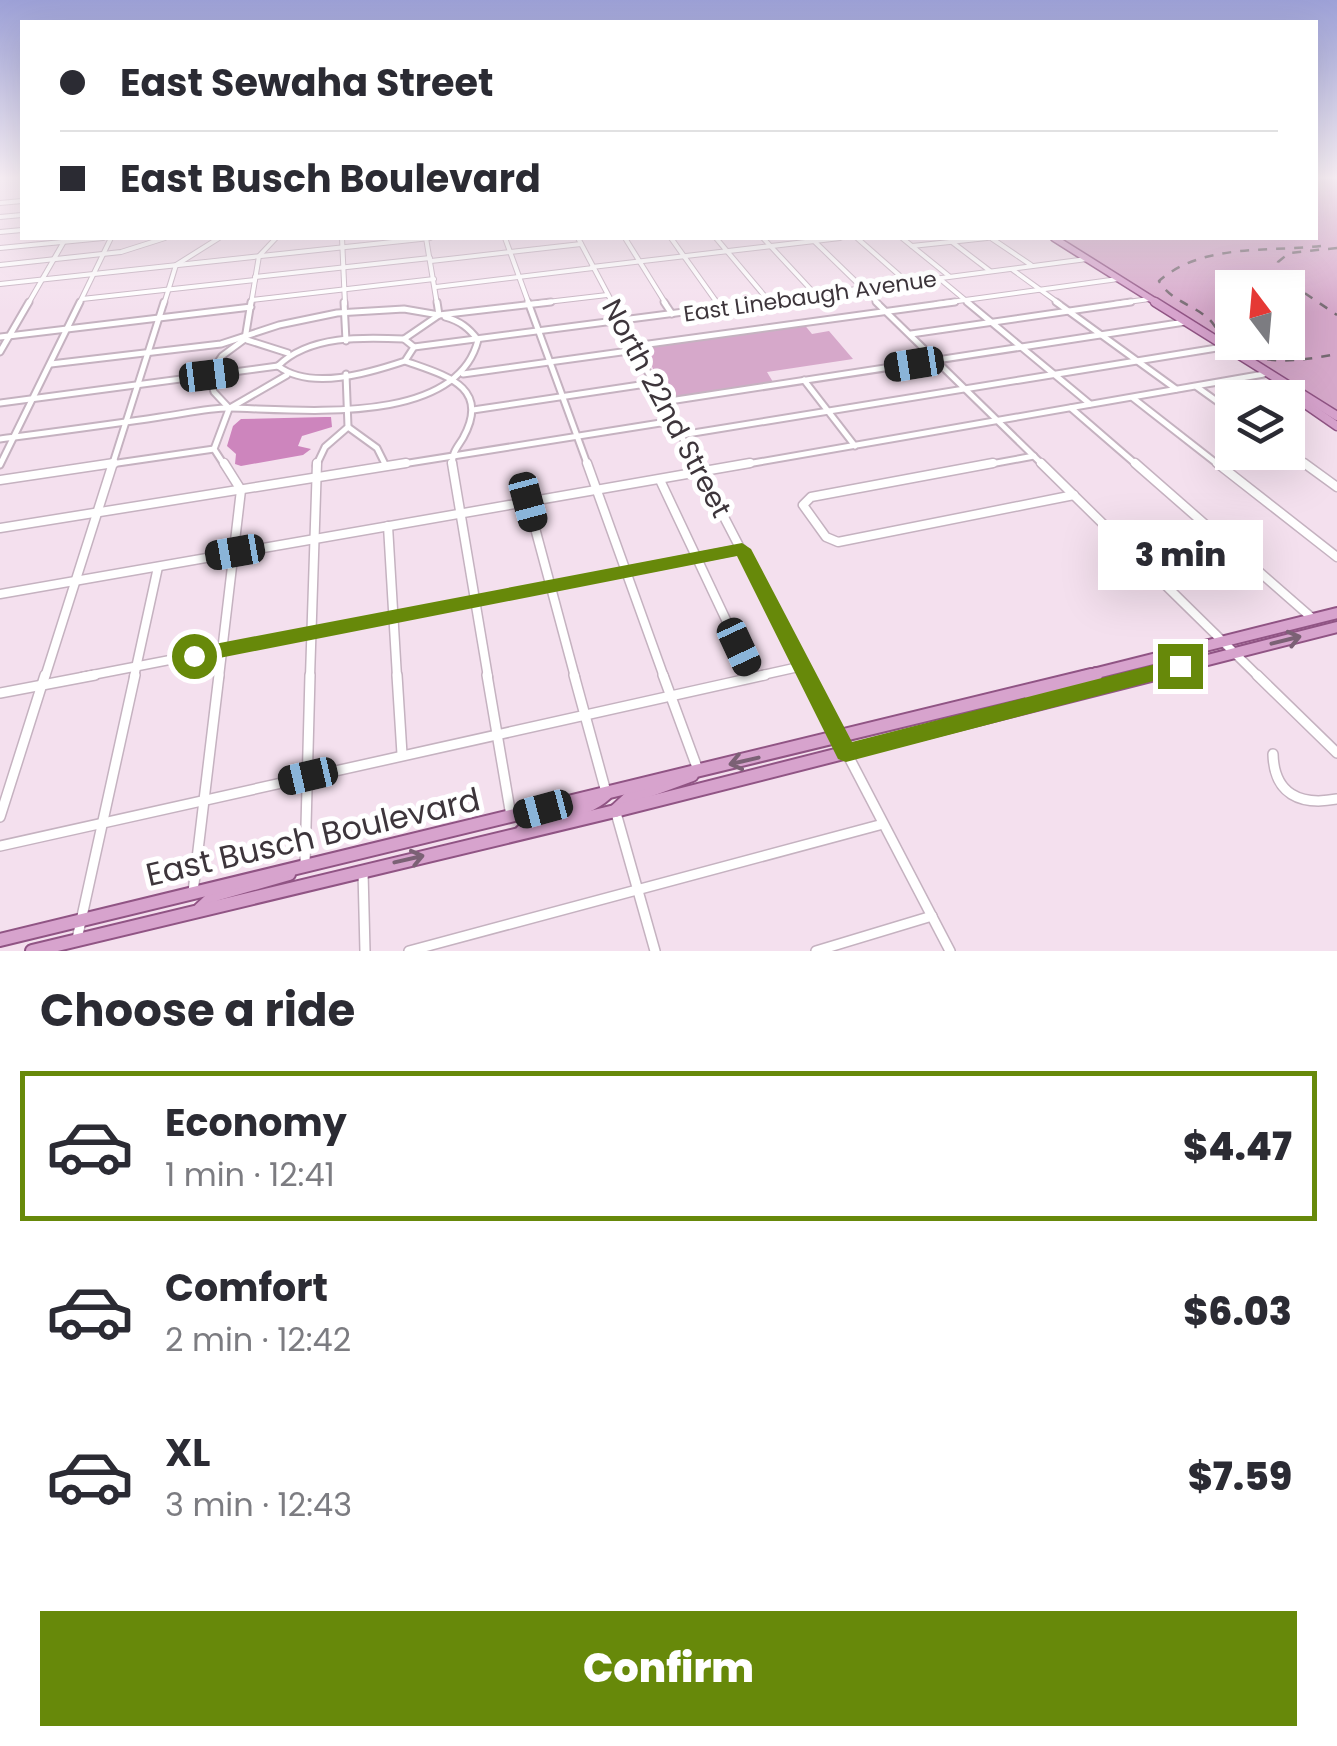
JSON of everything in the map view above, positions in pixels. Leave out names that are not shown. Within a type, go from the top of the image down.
[{"type":"main road","points":[[1057,240],[1215,342]]},
{"type":"main road","points":[[1243,360],[1337,426]]},
{"type":"main road","points":[[1264,374],[1337,416]]},
{"type":"main road","name":"East Busch Boulevard","points":[[0,940],[1337,613]]},
{"type":"main road","name":"East Busch Boulevard","points":[[32,951],[616,812],[1337,628]]},
{"type":"main road","points":[[1024,705],[1039,694],[1094,680],[1096,672]]},
{"type":"main road","points":[[616,812],[625,800],[676,785],[698,771]]},
{"type":"main road","points":[[520,833],[542,820],[592,806],[606,793]]},
{"type":"main road","points":[[200,909],[215,895],[272,881],[305,866]]},
{"type":"street","points":[[0,248],[64,240]]},
{"type":"street","points":[[0,352],[64,240]]},
{"type":"street","points":[[0,465],[110,240]]},
{"type":"street","points":[[0,265],[135,249],[160,240]]},
{"type":"street","points":[[0,817],[176,264],[216,240]]},
{"type":"street","points":[[245,340],[258,256],[274,240]]},
{"type":"street","points":[[342,240],[346,342]]},
{"type":"street","points":[[0,284],[407,240]]},
{"type":"street","points":[[428,240],[440,316]]},
{"type":"street","points":[[506,240],[698,771]]},
{"type":"street","points":[[626,240],[672,314]]},
{"type":"street","points":[[672,240],[721,308]]},
{"type":"street","points":[[718,240],[769,301]]},
{"type":"street","points":[[765,240],[816,295]]},
{"type":"street","points":[[436,286],[807,240]]},
{"type":"street","points":[[814,240],[1337,753]]},
{"type":"street","points":[[859,240],[908,283]]},
{"type":"street","points":[[904,240],[950,277]]},
{"type":"street","points":[[912,246],[970,240]]},
{"type":"street","points":[[992,240],[1032,266]]},
{"type":"street","points":[[81,300],[579,241]]},
{"type":"street","name":"North 22nd Street","points":[[579,241],[950,951]]},
{"type":"street","points":[[952,242],[991,272]]},
{"type":"street","name":"East Linebaugh Avenue","points":[[414,348],[1087,259]]},
{"type":"street","points":[[1012,269],[1177,390]]},
{"type":"street","points":[[940,278],[1091,405]]},
{"type":"street","points":[[0,337],[434,279]]},
{"type":"street","points":[[0,439],[229,408],[282,415],[347,408],[418,395],[459,376],[1118,279]]},
{"type":"street","points":[[51,364],[245,340],[289,354],[346,342],[404,339],[440,316],[607,295]]},
{"type":"street","points":[[910,334],[1149,299]]},
{"type":"street","points":[[209,375],[222,356],[245,340],[279,325],[391,309],[428,311],[457,320],[478,340],[459,376]]},
{"type":"street","points":[[663,402],[1185,322]]},
{"type":"street","points":[[404,339],[414,348],[404,362]]},
{"type":"street","points":[[681,435],[1215,348]]},
{"type":"street","points":[[0,403],[278,366],[289,354]]},
{"type":"street","points":[[214,449],[229,408],[287,376],[346,374],[404,362],[459,376],[469,391],[472,422],[451,456],[511,818]]},
{"type":"street","points":[[278,366],[287,376]]},
{"type":"street","points":[[346,374],[348,427]]},
{"type":"street","points":[[0,594],[1264,374]]},
{"type":"street","points":[[209,375],[214,392],[229,408]]},
{"type":"street","points":[[804,380],[855,446]]},
{"type":"street","points":[[473,410],[653,383]]},
{"type":"street","points":[[1197,387],[1215,400]]},
{"type":"street","points":[[1133,398],[1337,557]]},
{"type":"street","points":[[1070,408],[1313,619]]},
{"type":"street","points":[[0,528],[673,421]]},
{"type":"street","points":[[348,427],[372,442],[386,458],[386,466]]},
{"type":"street","points":[[305,866],[314,478],[317,460],[325,447],[348,427]]},
{"type":"street","points":[[0,480],[214,449]]},
{"type":"street","points":[[192,893],[241,490],[214,449]]},
{"type":"street","points":[[1035,456],[811,497],[804,506],[826,537],[838,542],[1075,495]]},
{"type":"street","points":[[1305,464],[1337,487]]},
{"type":"street","points":[[660,480],[753,677]]},
{"type":"street","points":[[528,502],[606,793]]},
{"type":"street","points":[[388,526],[402,754]]},
{"type":"street","points":[[0,693],[742,549]]},
{"type":"street","points":[[76,940],[158,566]]},
{"type":"street","points":[[0,846],[803,666]]},
{"type":"street","points":[[1273,754],[1274,779],[1290,796],[1314,805],[1337,799]]},
{"type":"street","points":[[616,812],[655,951]]},
{"type":"street","points":[[409,951],[883,824]]},
{"type":"street","points":[[363,870],[366,951]]},
{"type":"street","points":[[816,951],[932,916]]},
{"type":"shaded area","points":[[1318,223],[1337,223],[1337,414],[1305,394],[1305,380],[1284,380],[1253,360],[1305,360],[1305,270],[1215,270],[1215,336],[1065,240],[1318,240]]},
{"type":"shaded area","points":[[803,323],[812,334],[829,331],[853,359],[767,372],[773,382],[668,398],[641,345]]},
{"type":"shaded area","points":[[331,417],[332,427],[302,436],[298,446],[311,449],[303,455],[241,466],[235,464],[236,454],[227,446],[233,426],[241,419]]},
{"type":"railway","points":[[1321,246],[1215,255],[1195,260],[1159,281],[1248,355],[1293,360],[1337,354]]},
{"type":"railway","points":[[1337,248],[1289,253],[1278,262],[1278,275],[1337,315]]},
{"type":"route","points":[[194,656],[742,549],[846,752],[1180,666]]}]
